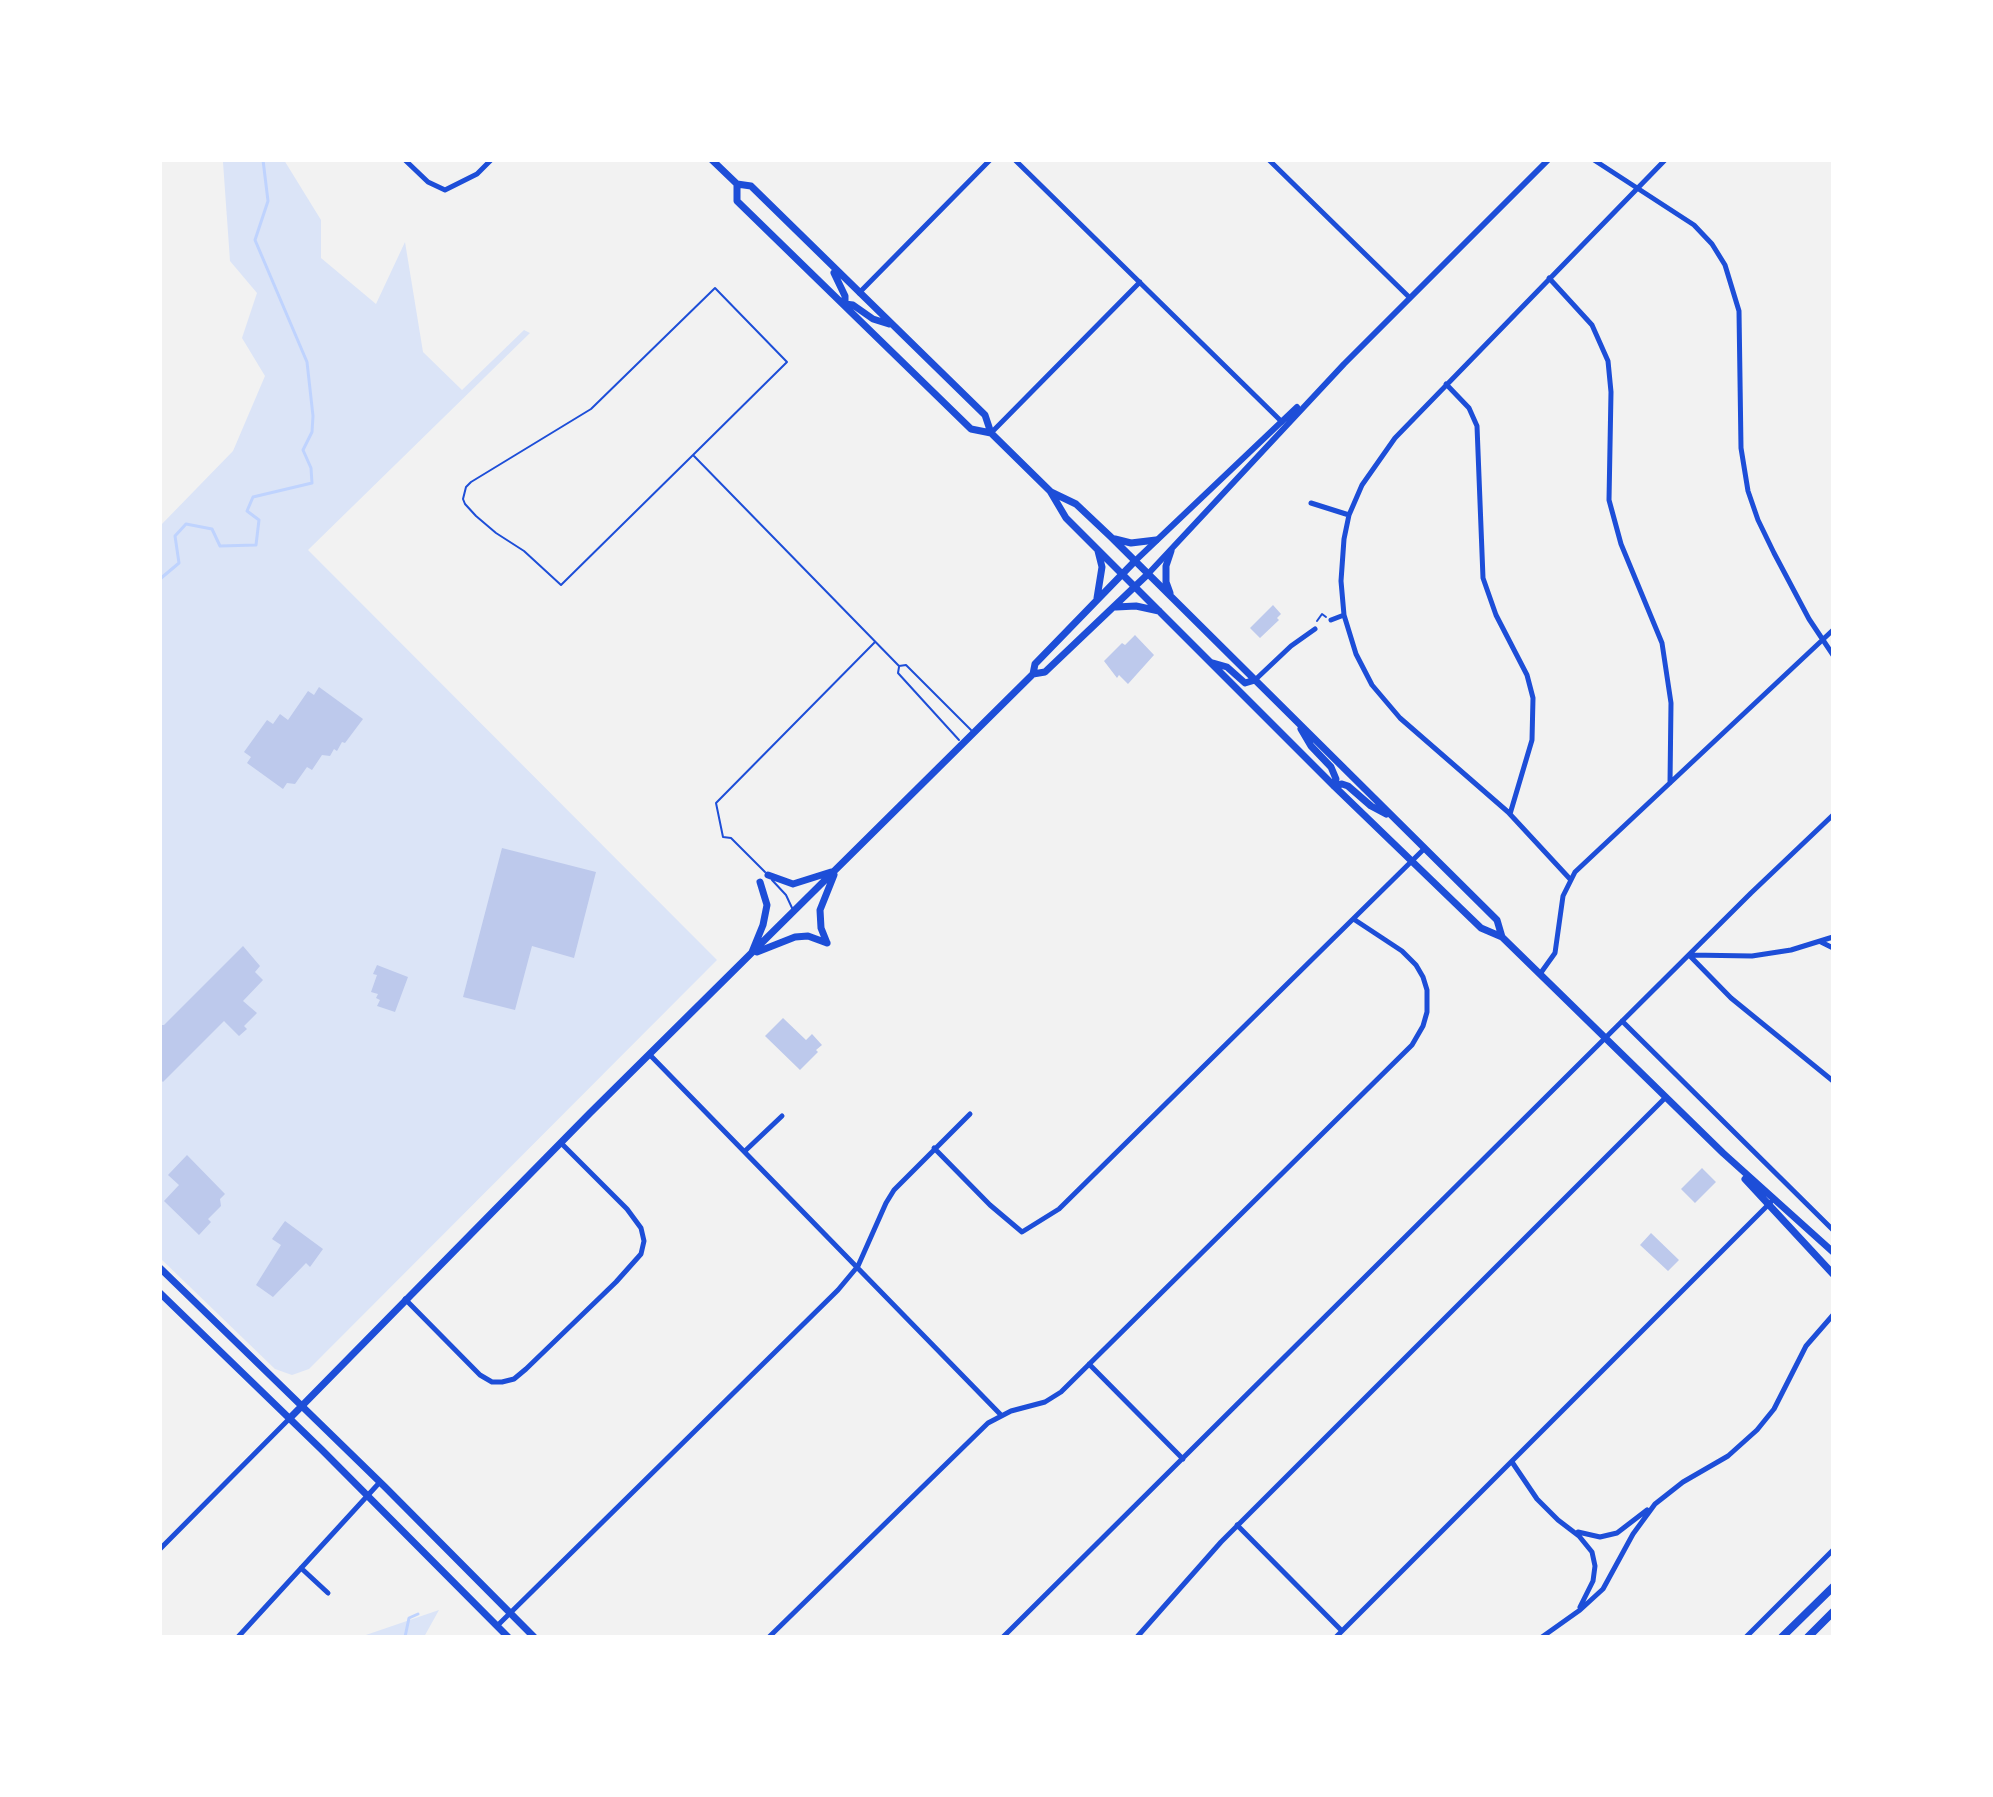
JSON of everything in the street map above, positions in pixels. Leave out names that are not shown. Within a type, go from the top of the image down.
[{"type":"highway","points":[[1782,1637],[1833,1587]]},
{"type":"highway","points":[[1808,1637],[1833,1612]]},
{"type":"main road","points":[[712,160],[737,184],[751,186],[985,415],[991,433],[1050,491],[1066,518],[1412,862],[1481,928],[1502,937],[1607,1037],[1770,1202],[1833,1274]]},
{"type":"main road","points":[[737,184],[737,201],[971,429],[991,433]]},
{"type":"main road","points":[[829,263],[841,285],[845,304]]},
{"type":"main road","points":[[845,304],[853,305],[873,319],[891,324]]},
{"type":"main road","points":[[1050,491],[1076,504],[1112,538],[1497,920],[1502,937]]},
{"type":"main road","points":[[1112,538],[1127,543],[1156,540]]},
{"type":"main road","points":[[1097,600],[1102,567],[1098,549]]},
{"type":"main road","points":[[1171,551],[1166,566],[1166,582],[1173,599]]},
{"type":"main road","points":[[290,1418],[561,1143],[963,745],[1033,674],[1035,664],[1135,561]]},
{"type":"main road","points":[[1033,674],[1045,672],[1148,574]]},
{"type":"main road","points":[[1114,608],[1136,606],[1160,611]]},
{"type":"main road","points":[[1211,662],[1227,667],[1245,683],[1255,680]]},
{"type":"main road","points":[[1299,723],[1311,746],[1331,767],[1336,779],[1334,786]]},
{"type":"main road","points":[[1334,786],[1348,786],[1371,806],[1394,818]]},
{"type":"main road","points":[[768,875],[793,884],[837,870]]},
{"type":"main road","points":[[751,955],[795,937],[808,936],[827,943],[821,928],[820,910],[825,892],[837,870]]},
{"type":"main road","points":[[751,955],[767,905],[760,882]]},
{"type":"main road","points":[[1770,1202],[1833,1252]]},
{"type":"main road","points":[[160,1268],[534,1637]]},
{"type":"main road","points":[[160,1293],[368,1495],[508,1637]]},
{"type":"street","points":[[405,160],[428,182],[445,190],[477,174],[491,160]]},
{"type":"street","points":[[859,293],[990,160]]},
{"type":"street","points":[[1015,160],[1284,424]]},
{"type":"street","points":[[1269,160],[1410,298]]},
{"type":"street","points":[[1135,561],[1284,424],[1548,160]]},
{"type":"street","points":[[1594,160],[1697,228],[1715,247],[1727,270],[1739,311],[1741,448],[1748,491],[1764,534],[1833,655]]},
{"type":"street","points":[[1570,879],[1510,814],[1407,725],[1384,700],[1361,664],[1344,615],[1341,568],[1349,515],[1367,475],[1382,454],[1446,384],[1665,160]]},
{"type":"street","points":[[1549,278],[1592,325],[1608,361],[1611,380],[1609,500],[1621,544],[1652,614],[1663,648],[1671,703],[1670,783]]},
{"type":"street","points":[[991,433],[1140,282]]},
{"type":"street","points":[[1446,384],[1469,408],[1476,421],[1480,443],[1480,557],[1484,583],[1496,615],[1526,671],[1533,698],[1532,740],[1510,814]]},
{"type":"street","points":[[1148,574],[1284,424]]},
{"type":"street","points":[[1311,503],[1349,515]]},
{"type":"street","points":[[1331,620],[1344,615]]},
{"type":"street","points":[[1255,680],[1285,651],[1315,629]]},
{"type":"street","points":[[1540,974],[1555,953],[1562,903],[1570,879],[1577,870],[1833,630]]},
{"type":"street","points":[[1003,1637],[1833,815]]},
{"type":"street","points":[[933,1148],[1022,1232],[1059,1209],[1425,848]]},
{"type":"street","points":[[769,1637],[984,1426],[1001,1415],[1050,1400],[1417,1039],[1426,1019],[1428,1005],[1423,977],[1402,951],[1355,920]]},
{"type":"street","points":[[1689,955],[1752,956],[1833,937]]},
{"type":"street","points":[[1821,942],[1833,948]]},
{"type":"street","points":[[1689,955],[1731,998],[1833,1081]]},
{"type":"street","points":[[1622,1021],[1833,1230]]},
{"type":"street","points":[[650,1055],[1001,1415]]},
{"type":"street","points":[[1137,1637],[1237,1525],[1666,1096]]},
{"type":"street","points":[[497,1626],[807,1322],[858,1266],[890,1196],[933,1148],[970,1114]]},
{"type":"street","points":[[745,1151],[782,1116]]},
{"type":"street","points":[[405,1299],[480,1375],[492,1382],[502,1382],[514,1379],[526,1369],[632,1265],[643,1248],[640,1226],[561,1143]]},
{"type":"street","points":[[1336,1637],[1770,1202]]},
{"type":"street","points":[[1570,1528],[1594,1537],[1612,1534],[1627,1527],[1683,1482],[1728,1456],[1757,1430],[1774,1409],[1806,1346],[1833,1315]]},
{"type":"street","points":[[1089,1364],[1183,1459]]},
{"type":"street","points":[[160,1549],[290,1418]]},
{"type":"street","points":[[1512,1462],[1537,1499],[1590,1547],[1595,1575],[1585,1600],[1565,1621]]},
{"type":"street","points":[[238,1637],[380,1482]]},
{"type":"street","points":[[1542,1637],[1603,1589],[1633,1534],[1659,1500]]},
{"type":"street","points":[[1237,1525],[1342,1631]]},
{"type":"street","points":[[1746,1637],[1833,1550]]},
{"type":"street","points":[[301,1568],[328,1593]]},
{"type":"lane","points":[[715,288],[787,362],[693,455],[561,585],[524,551],[476,516],[463,499],[471,482],[591,409],[715,288]]},
{"type":"lane","points":[[693,455],[899,666]]},
{"type":"lane","points":[[794,912],[786,895],[768,875],[731,838],[723,837],[716,803],[875,641]]},
{"type":"lane","points":[[899,666],[906,665],[974,733]]},
{"type":"lane","points":[[899,666],[898,673],[963,745]]},
{"type":"path","points":[[1315,629],[1317,617],[1322,614],[1331,620]]},
{"type":"shaded area","points":[[284,160],[321,220],[321,258],[376,304],[405,242],[423,352],[462,390],[524,330],[530,333],[308,550],[717,960],[309,1369],[292,1375],[275,1369],[160,1258],[160,526],[233,451],[265,376],[242,338],[257,293],[230,261],[223,162]]},
{"type":"shaded area","points":[[439,1610],[424,1637],[360,1637]]},
{"type":"building","points":[[1273,605],[1281,614],[1277,618],[1279,620],[1260,638],[1250,628]]},
{"type":"building","points":[[1135,635],[1154,655],[1128,684],[1119,675],[1117,678],[1104,661]]},
{"type":"building","points":[[319,687],[363,719],[337,751],[334,749],[330,756],[322,755],[312,770],[307,767],[295,784],[287,783],[283,789],[247,763],[251,757],[244,752],[267,720],[273,724],[280,714],[288,720],[308,691],[314,695]]},
{"type":"building","points":[[502,848],[596,872],[574,958],[532,946],[515,1010],[463,997]]},
{"type":"building","points":[[243,946],[260,966],[255,972],[263,980],[243,1001],[257,1013],[239,1036],[224,1021],[163,1082],[160,1079],[160,1025],[164,1025]]},
{"type":"building","points":[[377,965],[408,977],[395,1012],[377,1006],[380,1000],[376,998],[378,994],[371,992]]},
{"type":"building","points":[[783,1018],[806,1040],[812,1034],[822,1045],[800,1070],[765,1036]]},
{"type":"building","points":[[187,1155],[225,1194],[220,1199],[221,1206],[208,1219],[211,1222],[199,1235],[164,1201],[179,1185],[168,1175]]},
{"type":"building","points":[[1702,1168],[1716,1182],[1695,1203],[1681,1189]]},
{"type":"building","points":[[285,1221],[323,1249],[310,1267],[306,1263],[273,1297],[256,1285],[281,1245],[272,1239]]},
{"type":"building","points":[[1651,1233],[1679,1260],[1668,1271],[1640,1245]]},
{"type":"waterway","points":[[160,579],[179,563],[175,536],[186,524],[212,529],[220,546],[256,545],[259,520],[247,511],[253,497],[312,483],[311,468],[303,450],[312,432],[313,416],[307,362],[255,240],[268,201],[263,160]]},
{"type":"waterway","points":[[405,1637],[409,1618],[418,1614]]}]
